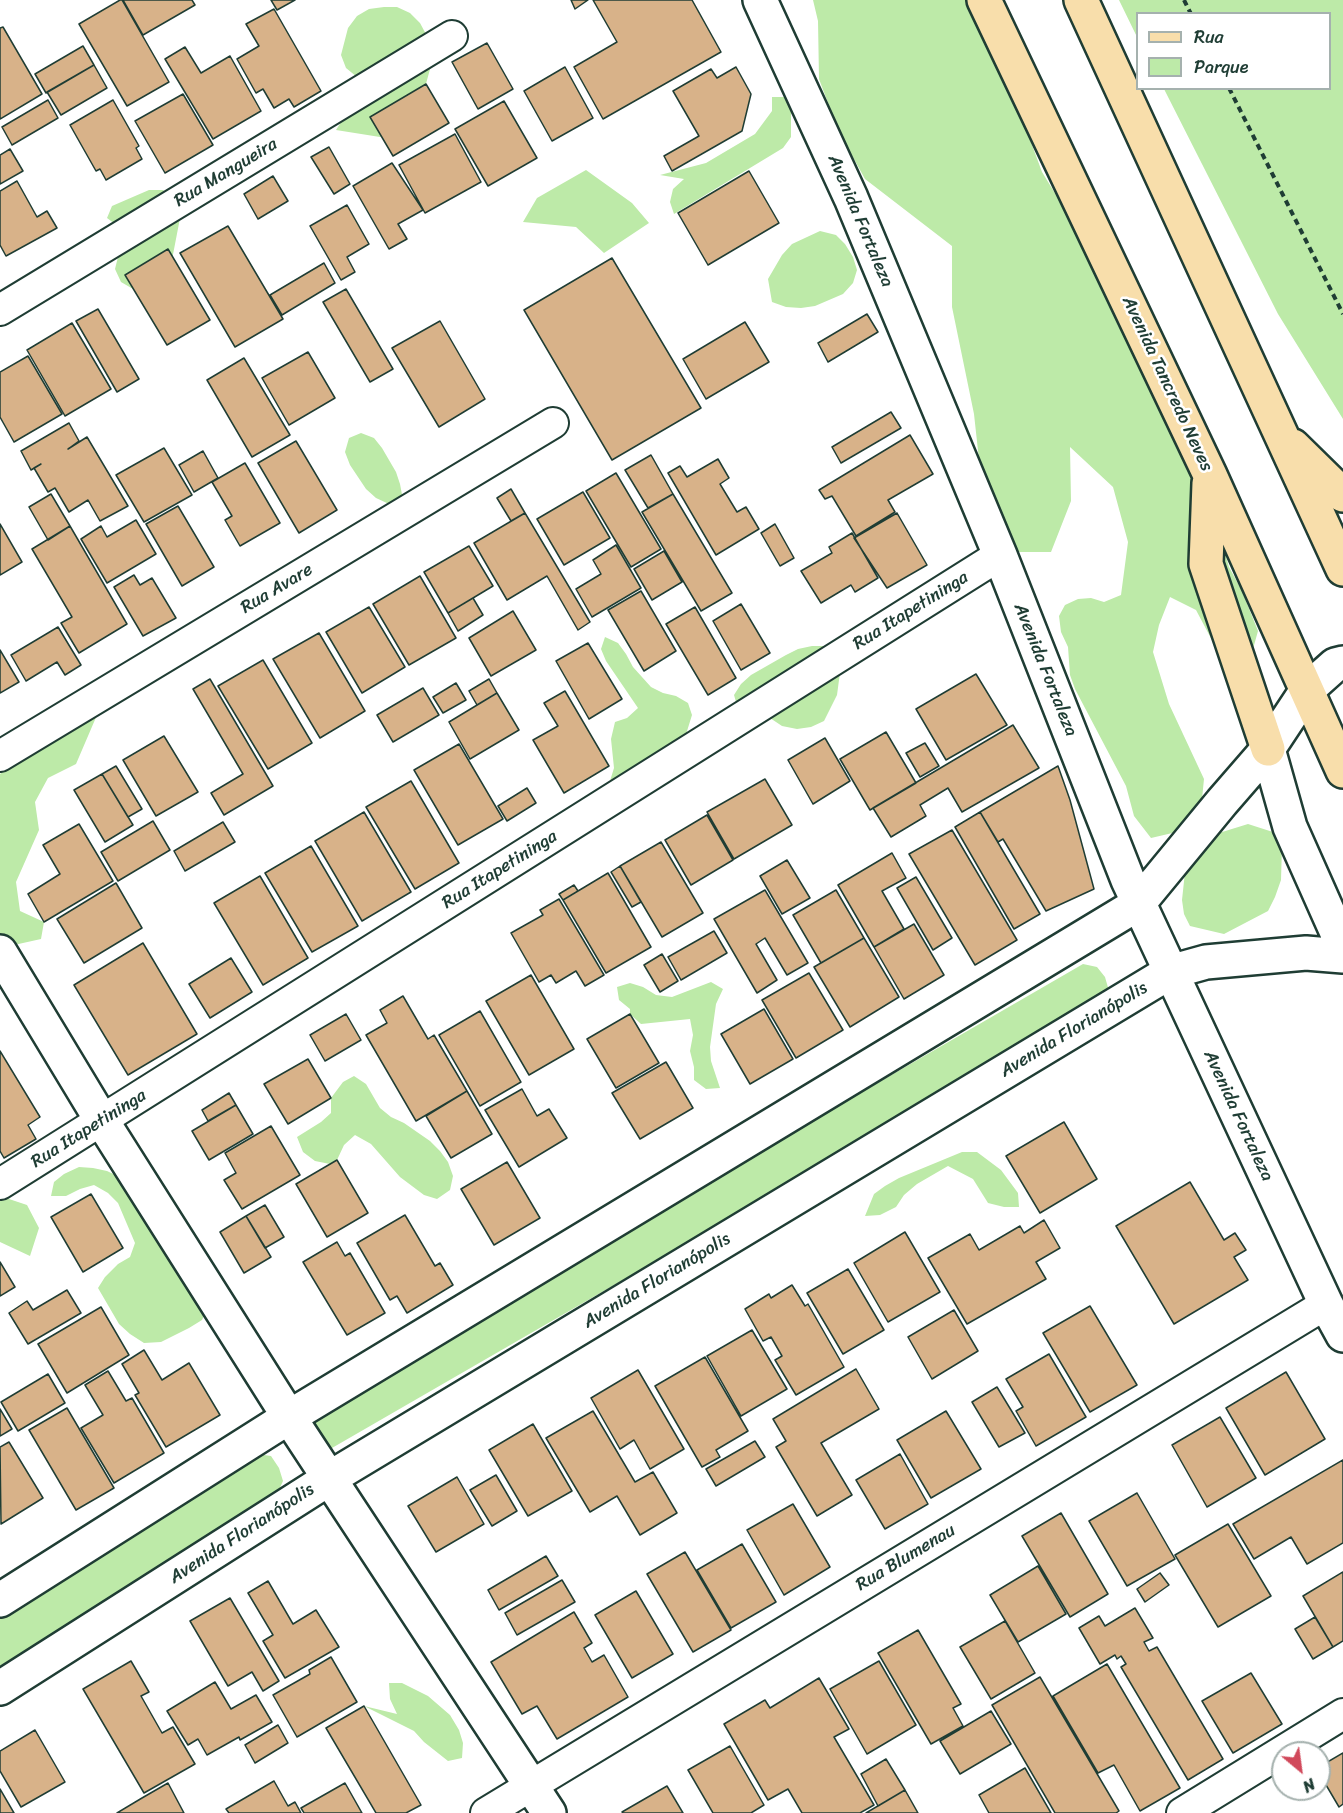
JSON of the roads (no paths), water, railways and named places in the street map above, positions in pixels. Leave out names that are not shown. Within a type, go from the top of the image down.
[{"type":"main road","name":"Avenida Tancredo Neves","points":[[984,0],[1210,475],[1343,771]]},
{"type":"main road","points":[[1081,0],[1343,569]]},
{"type":"main road","points":[[1278,430],[1343,495]]},
{"type":"main road","points":[[1210,475],[1206,564],[1268,749]]},
{"type":"street","name":"Avenida Fortaleza","points":[[760,0],[851,198],[1000,555],[1138,904],[1326,1304],[1343,1335]]},
{"type":"street","name":"Rua Mangueira","points":[[0,310],[452,36]]},
{"type":"street","name":"Rua Avare","points":[[0,756],[553,423]]},
{"type":"street","name":"Rua Itapetininga","points":[[0,1184],[1000,555]]},
{"type":"street","points":[[0,1600],[289,1417],[1138,904],[1268,749],[1306,690],[1335,665],[1343,663]]},
{"type":"street","points":[[1268,749],[1290,826],[1343,946]]},
{"type":"street","points":[[0,952],[102,1121],[289,1417],[549,1813]]},
{"type":"street","name":"Avenida Florianópolis","points":[[0,1688],[330,1478],[1170,972],[1206,962],[1305,953],[1343,956]]},
{"type":"street","name":"Rua Blumenau","points":[[486,1813],[1326,1304]]},
{"type":"street","points":[[1182,1813],[1343,1714]]}]
